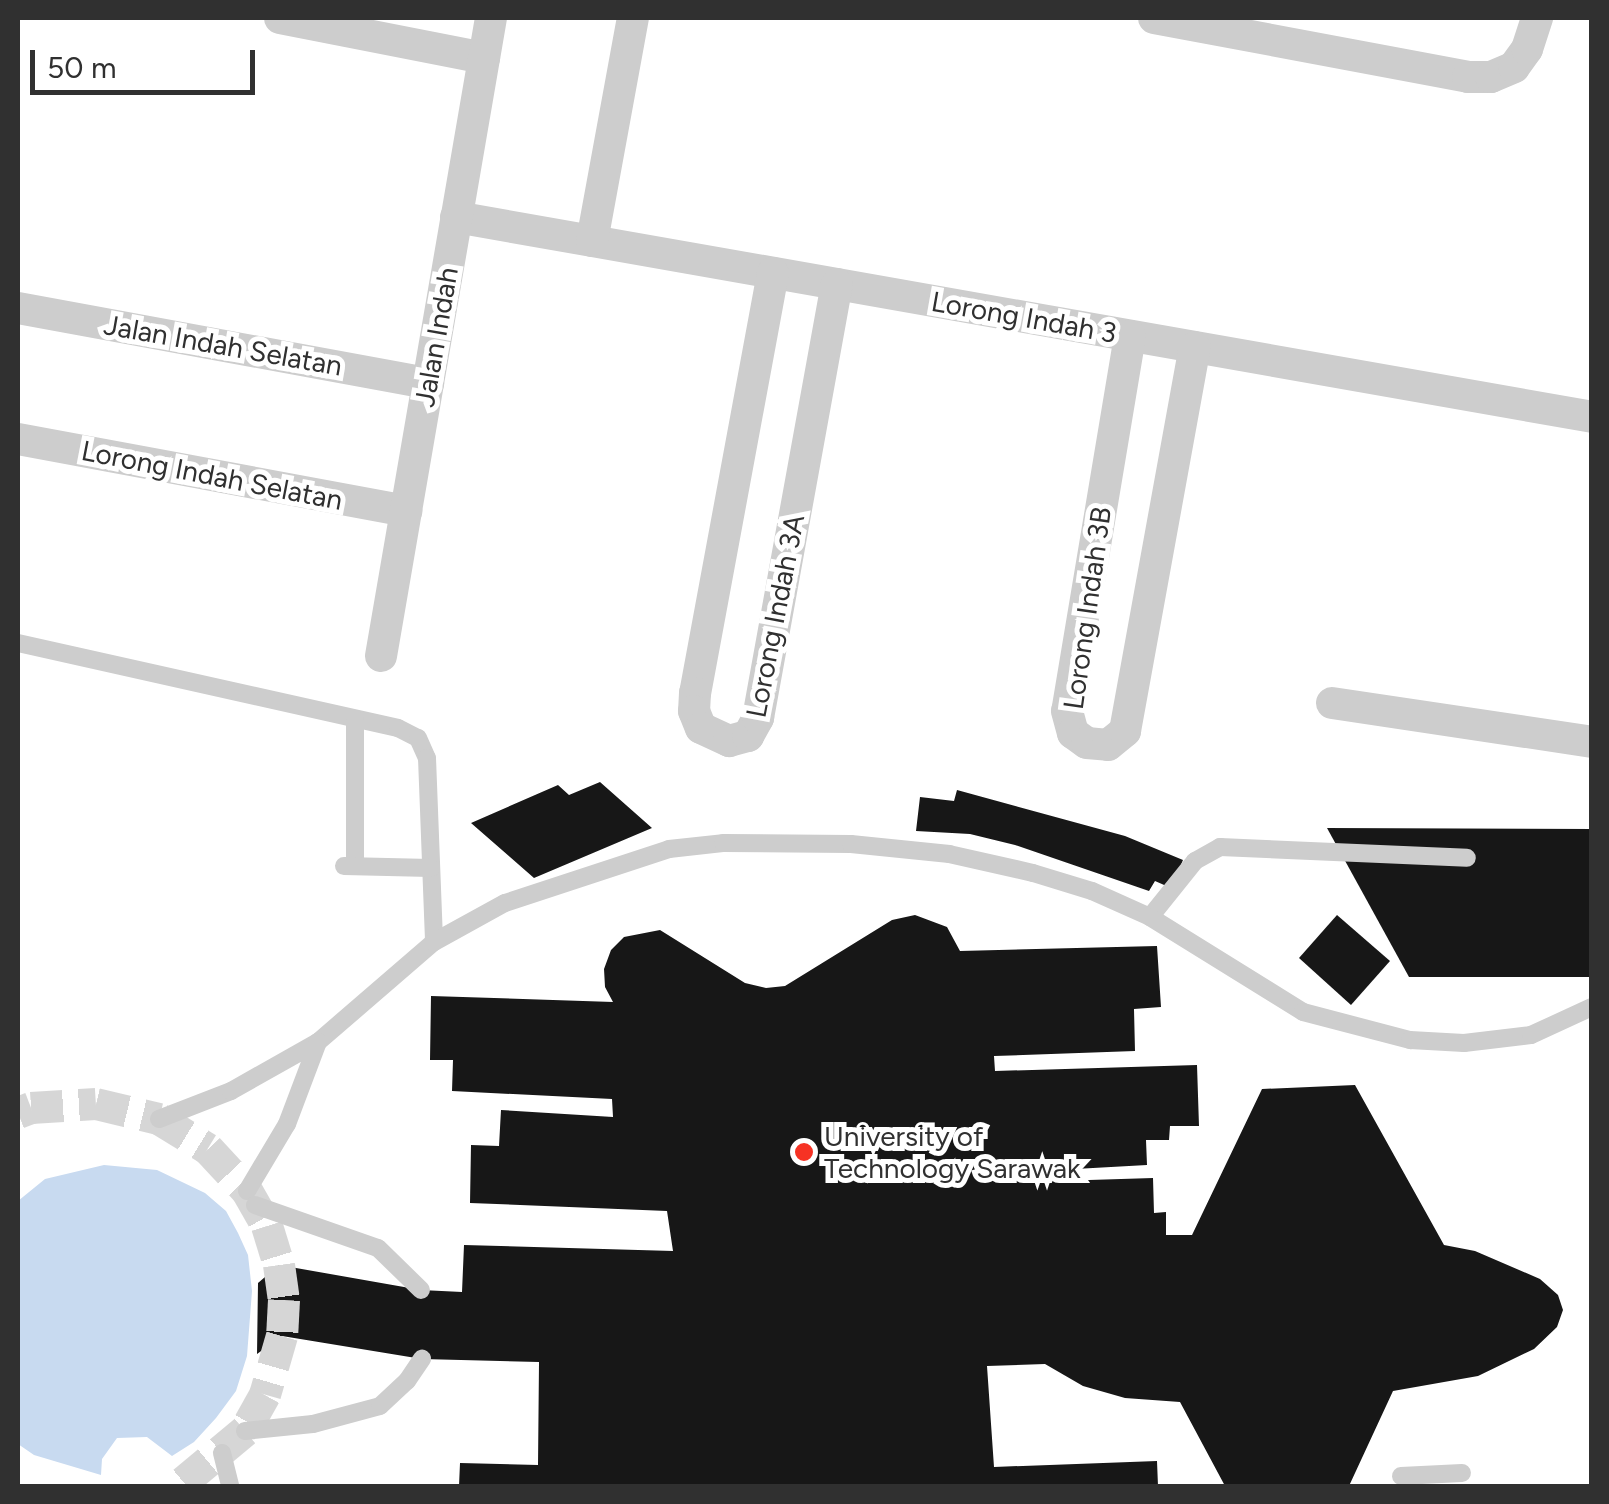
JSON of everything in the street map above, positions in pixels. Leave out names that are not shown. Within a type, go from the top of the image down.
[{"type":"street","points":[[280,18],[484,58]]},
{"type":"street","name":"Jalan Indah","points":[[381,656],[491,18]]},
{"type":"street","points":[[592,241],[632,18]]},
{"type":"street","points":[[1154,18],[1468,77],[1491,77],[1514,67],[1527,50],[1537,18]]},
{"type":"street","name":"Lorong Indah 3","points":[[456,218],[1592,417]]},
{"type":"street","name":"Lorong Indah 3A","points":[[774,273],[694,711],[701,728],[730,741],[748,736],[758,718],[837,284]]},
{"type":"street","name":"Jalan Indah Selatan","points":[[18,308],[428,383]]},
{"type":"street","name":"Lorong Indah 3B","points":[[1130,336],[1068,711],[1074,733],[1088,743],[1108,745],[1125,731],[1195,347]]},
{"type":"street","name":"Lorong Indah Selatan","points":[[18,439],[406,511]]},
{"type":"street","points":[[1332,704],[1592,742]]},
{"type":"lane","points":[[18,643],[398,728],[418,738],[426,758],[434,942]]},
{"type":"lane","points":[[354,720],[349,866],[431,868]]},
{"type":"lane","points":[[158,1120],[230,1091],[318,1042],[434,942],[506,903],[669,848],[723,843],[852,844],[949,854],[1092,891],[1150,917],[1303,1012],[1410,1040],[1464,1043],[1532,1034],[1592,1007]]},
{"type":"lane","points":[[1150,917],[1196,861],[1220,847],[1467,858]]},
{"type":"lane","points":[[318,1042],[286,1124],[250,1198],[378,1248],[420,1290]]},
{"type":"lane","points":[[244,1431],[313,1424],[380,1406],[407,1382],[422,1358]]},
{"type":"lane","points":[[222,1454],[230,1486]]},
{"type":"lane","points":[[1402,1476],[1437,1480],[1462,1473]]},
{"type":"water","points":[[104,1165],[157,1170],[205,1193],[226,1211],[238,1233],[248,1255],[252,1291],[247,1356],[236,1391],[216,1418],[194,1442],[172,1456],[147,1437],[117,1438],[102,1459],[101,1475],[34,1455],[18,1444],[18,1201],[45,1179]]},
{"type":"building","points":[[600,782],[652,828],[534,878],[471,823],[558,785],[569,795]]},
{"type":"building","points":[[957,790],[1125,836],[1183,860],[1171,888],[1155,881],[1149,891],[1015,845],[970,834],[916,831],[920,797],[954,801]]},
{"type":"building","points":[[1327,828],[1592,829],[1592,977],[1409,977]]},
{"type":"building","points":[[915,915],[947,927],[960,951],[1157,946],[1161,1007],[1134,1009],[1135,1051],[994,1056],[995,1071],[1197,1065],[1199,1126],[1170,1126],[1169,1140],[1146,1140],[1147,1165],[1057,1170],[1057,1181],[1153,1178],[1154,1213],[1166,1212],[1166,1235],[1192,1235],[1262,1089],[1355,1085],[1444,1245],[1475,1251],[1540,1279],[1558,1295],[1563,1310],[1557,1327],[1534,1349],[1478,1376],[1393,1391],[1349,1486],[1225,1486],[1180,1402],[1125,1398],[1083,1386],[1045,1364],[987,1366],[994,1467],[1157,1461],[1158,1486],[459,1486],[460,1463],[538,1465],[539,1362],[422,1359],[282,1336],[257,1354],[258,1283],[279,1265],[421,1290],[462,1292],[464,1245],[673,1251],[667,1211],[470,1203],[471,1145],[499,1146],[501,1110],[613,1117],[612,1099],[452,1091],[453,1060],[430,1060],[431,996],[613,1002],[605,987],[604,969],[611,950],[624,937],[660,930],[745,983],[766,988],[785,986],[892,920]]},
{"type":"building","points":[[1337,915],[1390,961],[1351,1005],[1299,958]]},
{"type":"tunnel","points":[[18,1113],[31,1108],[96,1104],[159,1119],[208,1149],[247,1191],[267,1226],[284,1300],[282,1336],[265,1395],[245,1431],[179,1486]]},
{"type":"place","name":"University of Technology Sarawak","points":[[804,1152]]}]
